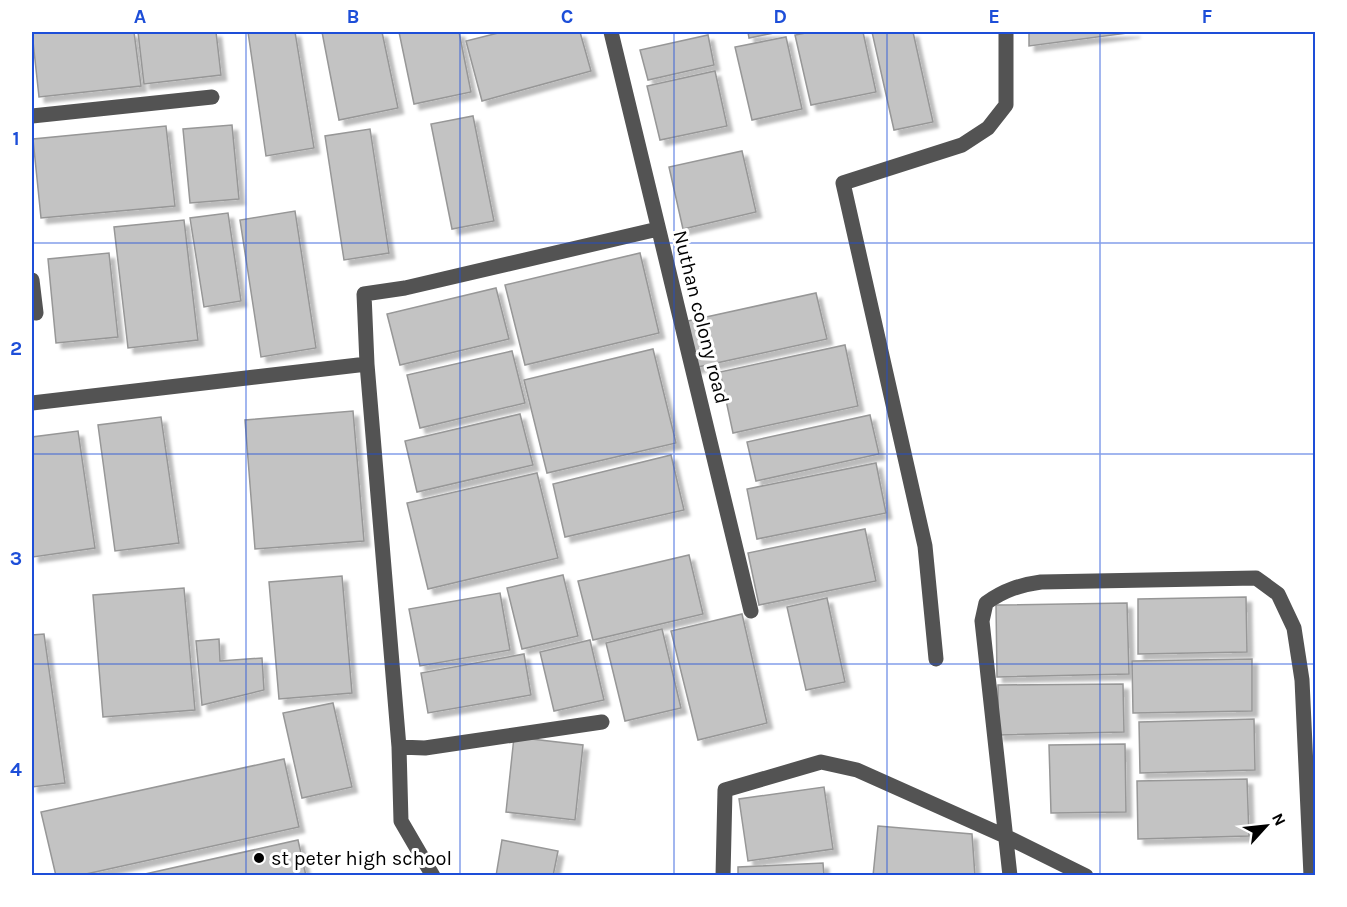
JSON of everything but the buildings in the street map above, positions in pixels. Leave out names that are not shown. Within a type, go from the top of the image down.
[{"type":"street","name":"Nuthan colony road","points":[[611,32],[751,611]]},
{"type":"street","points":[[936,659],[925,546],[843,183],[962,146],[988,128],[1006,105],[1006,32]]},
{"type":"street","points":[[32,116],[212,97]]},
{"type":"street","points":[[433,876],[401,821],[399,747],[367,364],[364,294],[405,288],[658,229]]},
{"type":"street","points":[[32,280],[36,313]]},
{"type":"street","points":[[32,403],[367,364]]},
{"type":"street","points":[[1010,876],[982,621],[986,603],[1001,592],[1041,582],[1256,578],[1278,594],[1294,628],[1302,680],[1311,876]]},
{"type":"street","points":[[399,747],[425,748],[602,722]]},
{"type":"street","points":[[723,876],[725,790],[820,762],[857,770],[1007,837],[1086,876]]},
{"type":"place","name":"st peter high school","points":[[259,858]]}]
